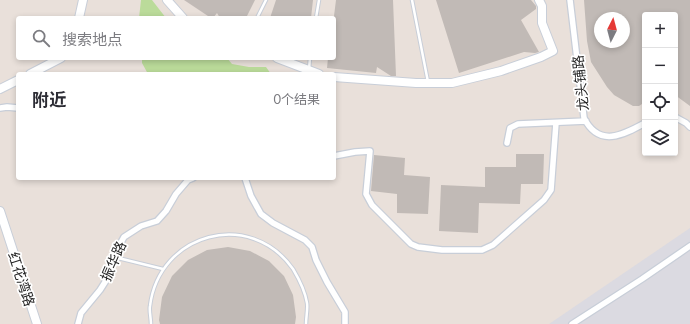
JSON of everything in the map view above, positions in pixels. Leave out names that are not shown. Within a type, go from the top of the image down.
[{"type":"street","points":[[79,16],[83,0]]},
{"type":"street","points":[[167,0],[181,16]]},
{"type":"street","points":[[336,77],[428,83],[464,82],[541,57],[553,51],[542,23],[542,6],[539,0]]},
{"type":"street","name":"龙头铺路","points":[[570,0],[582,108],[588,126],[595,132],[605,136],[616,137],[642,125]]},
{"type":"street","points":[[34,72],[57,60]]},
{"type":"street","points":[[282,60],[314,72]]},
{"type":"street","points":[[0,89],[16,81]]},
{"type":"street","points":[[0,108],[16,108]]},
{"type":"street","points":[[678,119],[690,127]]},
{"type":"street","points":[[507,144],[510,128],[518,124],[586,121]]},
{"type":"street","points":[[336,156],[370,151],[366,194],[372,205],[411,244],[418,248],[442,250],[482,250],[493,245],[544,200],[551,190],[556,123]]},
{"type":"street","name":"振华路","points":[[78,324],[81,313],[100,290],[106,279],[113,257],[124,236],[141,226],[157,221],[188,180]]},
{"type":"street","points":[[246,180],[261,214],[273,223],[305,240],[312,248],[324,276],[345,312],[345,324]]},
{"type":"street","name":"红花湾路","points":[[0,211],[37,324]]},
{"type":"street","points":[[572,324],[690,246]]},
{"type":"lane","points":[[258,16],[266,0]]},
{"type":"lane","points":[[316,16],[319,0]]},
{"type":"lane","points":[[412,0],[428,83]]},
{"type":"lane","points":[[309,70],[310,60]]},
{"type":"lane","points":[[151,324],[149,307],[156,280],[171,258],[194,242],[217,235],[242,235],[266,243],[286,258],[300,279],[307,302],[306,324]]},
{"type":"lane","points":[[113,257],[163,270]]},
{"type":"shaded area","points":[[690,228],[690,324],[549,324]]},
{"type":"green space","points":[[141,0],[152,0],[164,16],[139,16]]},
{"type":"green space","points":[[142,60],[229,60],[232,64],[249,67],[266,67],[270,72],[147,72]]},
{"type":"building","points":[[184,0],[255,0],[247,16],[219,16],[217,13],[215,16],[208,16]]},
{"type":"building","points":[[276,0],[313,0],[311,16],[271,16]]},
{"type":"building","points":[[336,0],[393,0],[396,76],[391,76],[377,67],[376,73],[327,68],[328,60],[336,60],[336,16],[334,16]]},
{"type":"building","points":[[436,0],[531,0],[536,6],[536,9],[521,20],[539,52],[524,52],[459,73]]},
{"type":"building","points":[[584,0],[690,0],[690,106],[678,97],[678,12],[642,12],[642,104],[639,106],[633,106],[614,95],[591,62],[587,41]]},
{"type":"building","points":[[516,154],[544,154],[543,184],[521,184],[520,204],[479,203],[478,233],[439,231],[441,185],[485,187],[485,167],[516,167]]},
{"type":"building","points":[[374,155],[405,158],[404,175],[430,177],[428,214],[397,213],[397,194],[371,191]]},
{"type":"building","points":[[228,247],[250,251],[269,261],[284,276],[293,295],[296,317],[295,324],[160,324],[159,320],[162,297],[172,276],[188,260],[207,250]]}]
